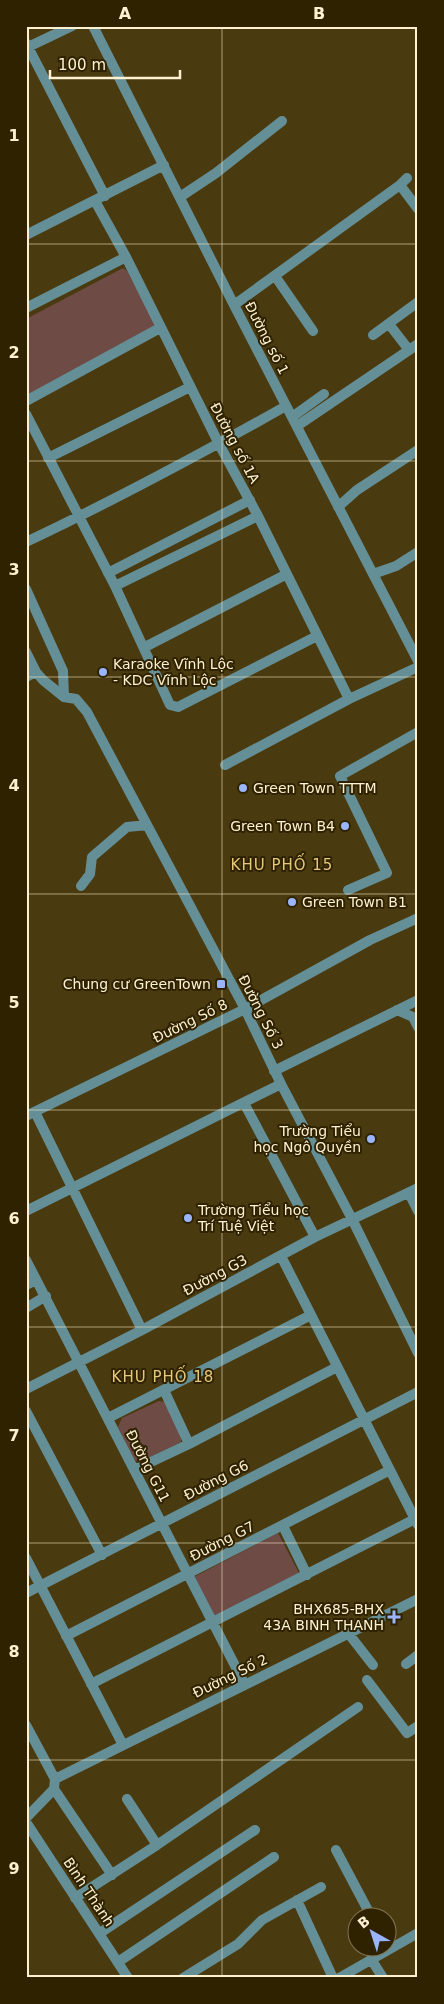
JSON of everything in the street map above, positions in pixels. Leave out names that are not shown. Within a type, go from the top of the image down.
[{"type":"street","points":[[72,26],[27,46],[105,196]]},
{"type":"street","name":"Đường số 1","points":[[93,26],[234,305],[418,661]]},
{"type":"street","points":[[180,197],[216,173],[282,120]]},
{"type":"street","points":[[26,236],[164,165]]},
{"type":"street","points":[[234,305],[403,182],[418,209]]},
{"type":"street","name":"Đường số 1A","points":[[95,201],[126,257],[219,444],[250,500],[349,699]]},
{"type":"street","points":[[26,308],[126,257]]},
{"type":"street","points":[[275,276],[313,331]]},
{"type":"street","points":[[373,335],[418,302]]},
{"type":"street","points":[[294,421],[413,347],[389,324]]},
{"type":"street","points":[[26,400],[160,328]]},
{"type":"street","points":[[48,458],[190,386]]},
{"type":"street","points":[[294,421],[324,394]]},
{"type":"street","points":[[26,542],[79,517],[219,444],[286,406]]},
{"type":"street","points":[[26,414],[115,586],[145,647],[170,705],[178,707],[317,636]]},
{"type":"street","points":[[338,506],[357,490],[418,450]]},
{"type":"street","points":[[108,572],[250,500]]},
{"type":"street","points":[[115,586],[258,516]]},
{"type":"street","points":[[373,574],[396,566],[418,552]]},
{"type":"street","points":[[145,647],[287,574]]},
{"type":"street","points":[[26,589],[63,671],[64,696]]},
{"type":"street","points":[[26,652],[36,672],[43,680],[64,696]]},
{"type":"street","points":[[225,765],[349,699],[418,667]]},
{"type":"street","points":[[26,677],[36,672]]},
{"type":"street","name":"Đường Số 3","points":[[64,696],[76,699],[87,712],[245,1009],[281,1084],[352,1219],[418,1353]]},
{"type":"street","points":[[348,890],[387,873],[340,776],[418,732]]},
{"type":"street","points":[[81,886],[90,874],[92,857],[127,827],[147,825]]},
{"type":"street","name":"Đường Số 8","points":[[30,1114],[245,1009],[370,940],[418,918]]},
{"type":"street","points":[[274,1070],[418,1000]]},
{"type":"street","points":[[397,1010],[413,1018],[418,1027]]},
{"type":"street","points":[[26,1211],[281,1084]]},
{"type":"street","points":[[244,1103],[315,1237]]},
{"type":"street","points":[[30,1114],[71,1188],[142,1330]]},
{"type":"street","points":[[413,1191],[418,1211]]},
{"type":"street","name":"Đường G3","points":[[26,1389],[142,1330],[315,1237],[413,1191]]},
{"type":"street","points":[[91,1684],[416,1522],[281,1256]]},
{"type":"street","name":"Đường G11","points":[[26,1260],[245,1685]]},
{"type":"street","points":[[26,1286],[36,1280]]},
{"type":"street","points":[[26,1308],[46,1296]]},
{"type":"street","points":[[108,1418],[311,1315]]},
{"type":"street","points":[[134,1470],[189,1444],[338,1367]]},
{"type":"street","points":[[164,1390],[189,1444]]},
{"type":"street","name":"Đường G6","points":[[26,1593],[418,1392]]},
{"type":"street","points":[[26,1411],[102,1555]]},
{"type":"street","name":"Đường G7","points":[[66,1636],[390,1470]]},
{"type":"street","points":[[283,1526],[307,1575]]},
{"type":"street","points":[[26,1558],[123,1745]]},
{"type":"street","name":"Đường Số 2","points":[[54,1784],[123,1745],[418,1599]]},
{"type":"street","points":[[348,1633],[373,1665]]},
{"type":"street","points":[[406,1664],[418,1655]]},
{"type":"street","points":[[367,1680],[407,1733],[418,1726]]},
{"type":"street","points":[[75,1898],[157,1845],[358,1707]]},
{"type":"street","points":[[26,1725],[54,1784],[112,1875]]},
{"type":"street","points":[[26,1818],[54,1784]]},
{"type":"street","points":[[127,1799],[157,1845]]},
{"type":"street","name":"Bình Thành","points":[[26,1822],[128,1978]]},
{"type":"street","points":[[100,1934],[255,1830]]},
{"type":"street","points":[[336,1850],[366,1906]]},
{"type":"street","points":[[118,1962],[274,1857]]},
{"type":"street","points":[[183,1978],[238,1944],[262,1920],[322,1887]]},
{"type":"street","points":[[297,1900],[333,1978]]},
{"type":"street","points":[[396,1944],[418,1933]]},
{"type":"street","points":[[339,1978],[376,1956]]},
{"type":"street","points":[[371,1959],[383,1978]]},
{"type":"shaded area","points":[[123,268],[127,271],[155,324],[150,330],[28,395],[26,394],[26,319]]},
{"type":"shaded area","points":[[159,1401],[165,1402],[181,1442],[142,1461],[134,1460],[118,1427],[122,1418]]},
{"type":"shaded area","points":[[278,1533],[299,1573],[215,1616],[194,1577]]},
{"type":"place","name":"Karaoke Vĩnh Lộc - KDC Vĩnh Lộc","points":[[103,672]]},
{"type":"place","name":"Green Town TTTM","points":[[243,788]]},
{"type":"place","name":"Green Town B4","points":[[345,826]]},
{"type":"place","name":"Green Town B1","points":[[292,902]]},
{"type":"place","name":"Chung cư GreenTown","points":[[221,984]]},
{"type":"place","name":"Trường Tiểu học Ngô Quyền","points":[[371,1139]]},
{"type":"place","name":"Trường Tiểu học Trí Tuệ Việt","points":[[188,1218]]},
{"type":"place","name":"BHX685-BHX 43A BINH THANH","points":[[394,1617]]},
{"type":"district","name":"KHU PHỐ 15","points":[[282,865]]},
{"type":"district","name":"KHU PHỐ 18","points":[[163,1377]]}]
